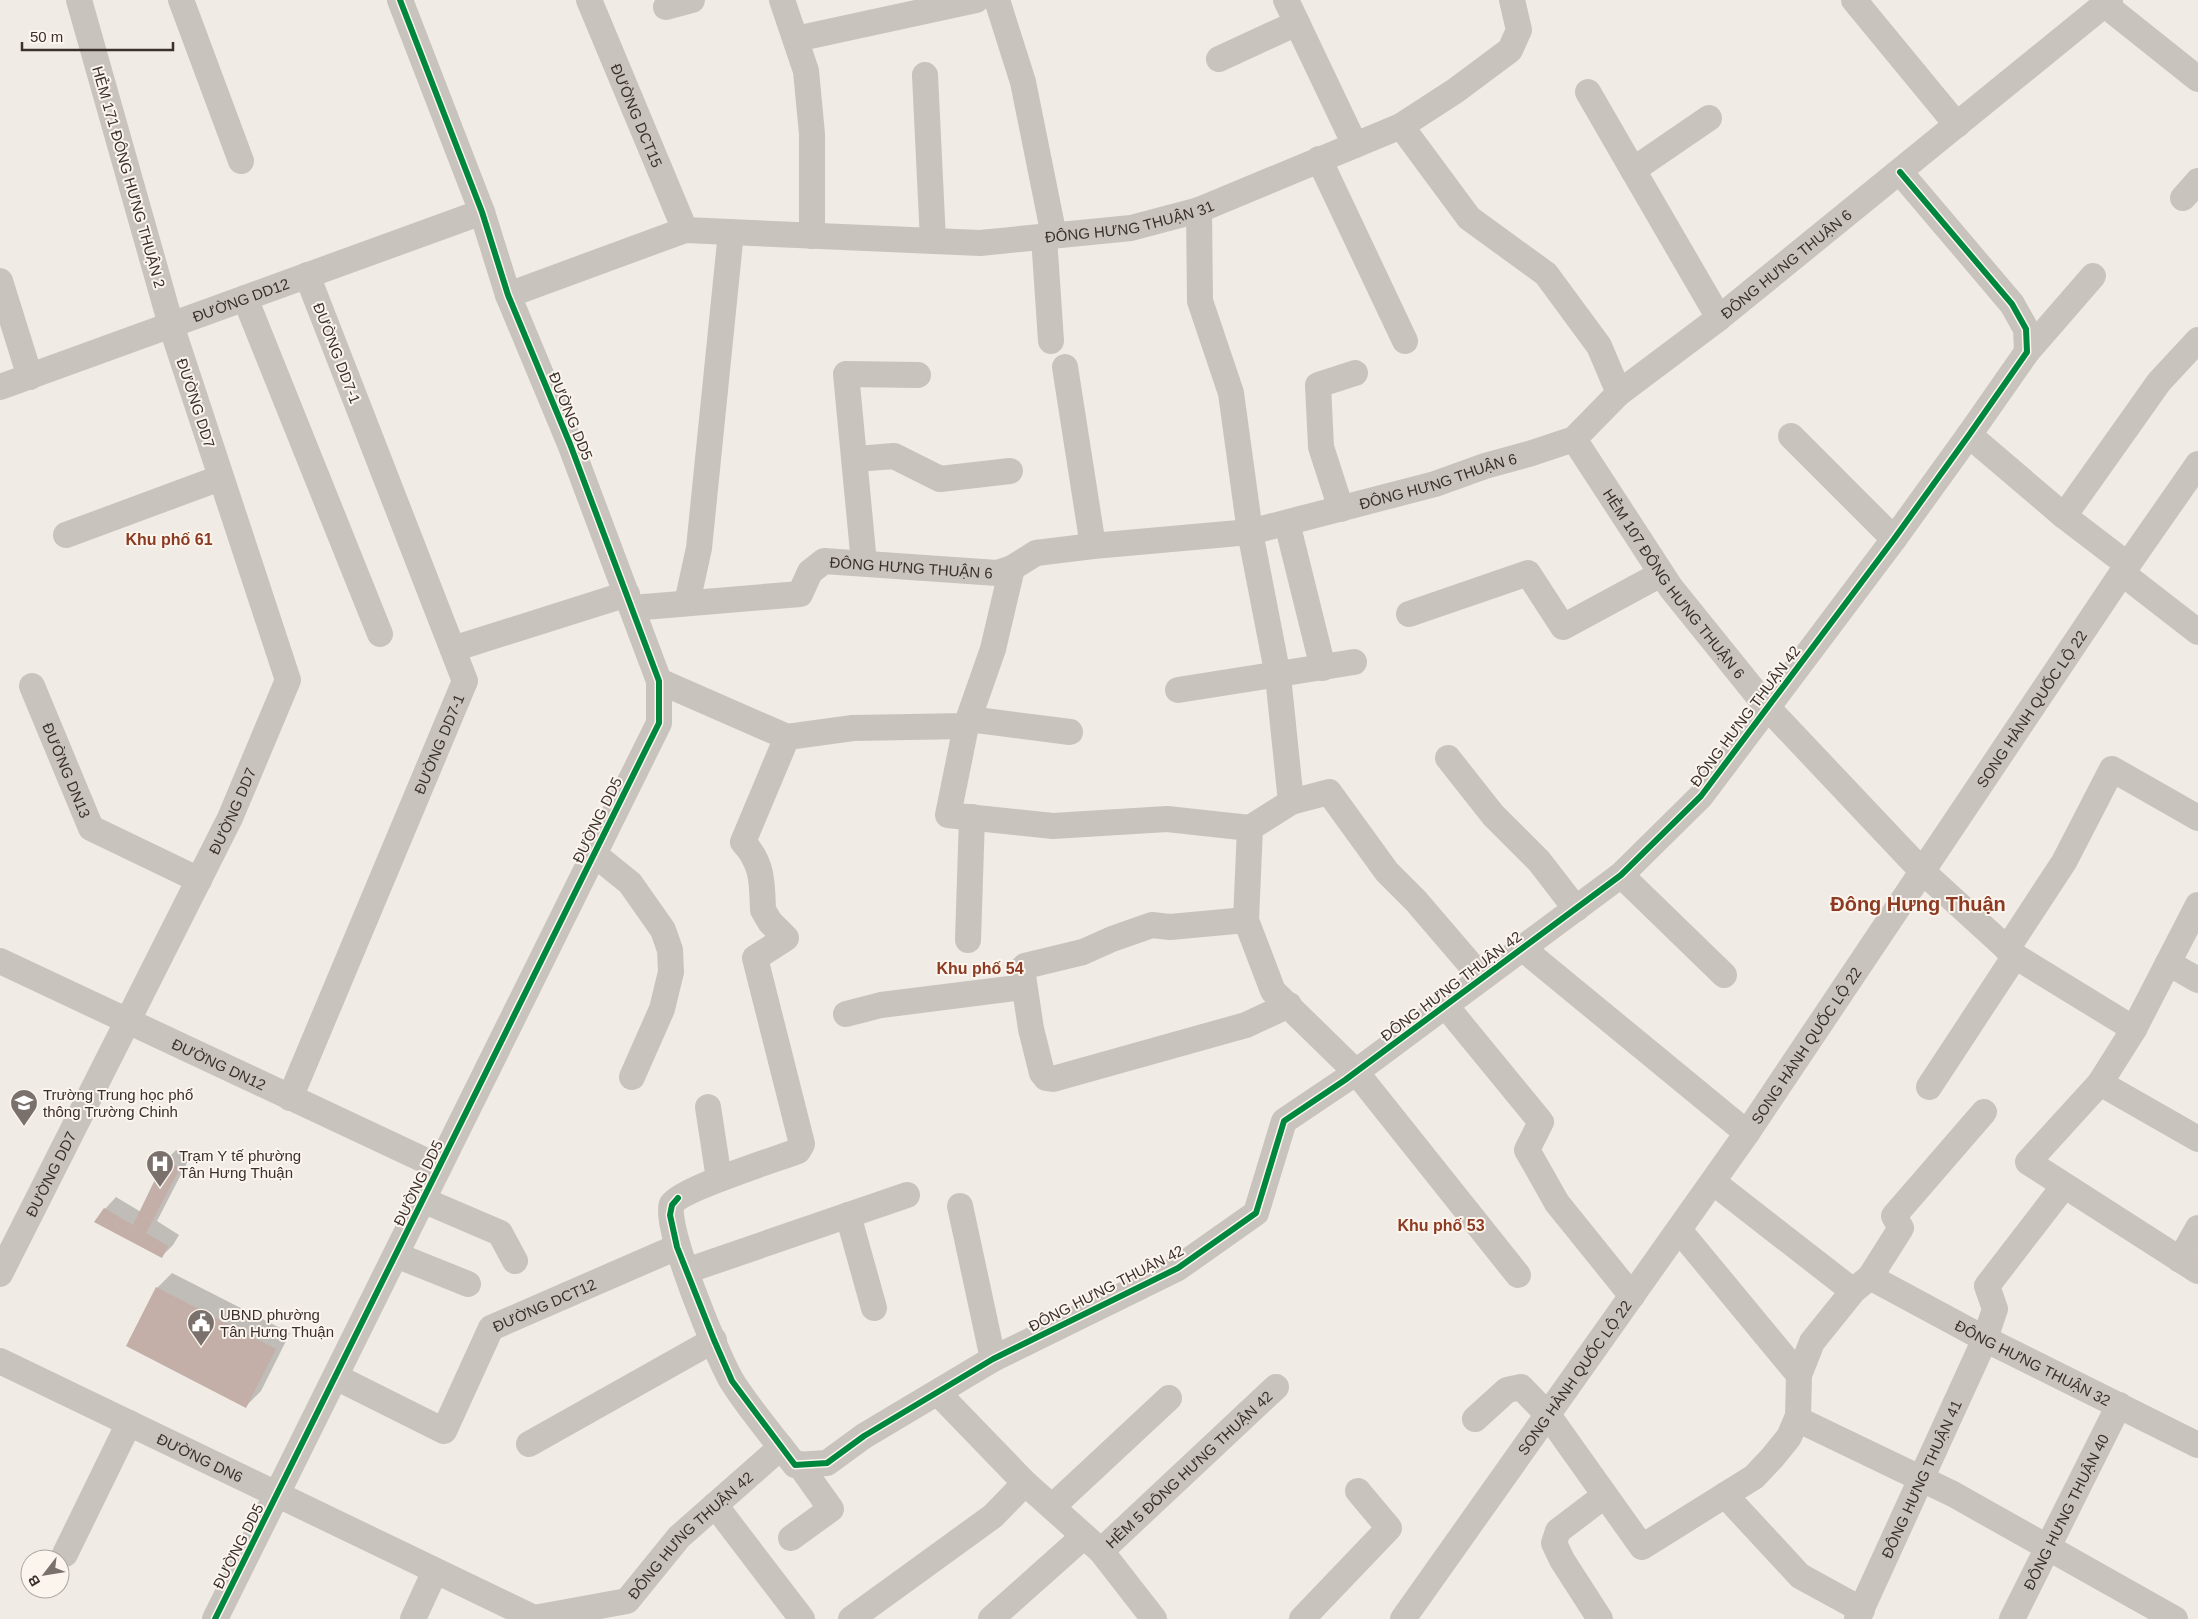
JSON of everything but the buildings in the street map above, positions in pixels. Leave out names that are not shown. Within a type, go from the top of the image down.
[{"type":"street","name":"HẺM 171 ĐÔNG HƯNG THUẬN 2","points":[[79,0],[170,324]]},
{"type":"street","points":[[181,0],[241,160]]},
{"type":"street","name":"ĐƯỜNG DD5","points":[[215,1619],[659,723],[659,680],[570,444],[508,295],[482,212],[400,0]]},
{"type":"street","name":"ĐƯỜNG DCT15","points":[[589,0],[686,230]]},
{"type":"street","points":[[666,7],[692,0]]},
{"type":"street","points":[[782,0],[806,70],[812,134],[812,236]]},
{"type":"street","points":[[796,39],[976,0]]},
{"type":"street","points":[[997,0],[1022,82],[1050,236],[1051,341]]},
{"type":"street","points":[[1286,0],[1355,145]]},
{"type":"street","points":[[1854,0],[1958,124]]},
{"type":"street","points":[[2107,2],[2198,79]]},
{"type":"street","name":"ĐÔNG HƯNG THUẬN 6","points":[[452,649],[629,601],[687,603],[800,594],[810,572],[824,561],[864,562],[990,574],[1004,572],[1036,553],[1250,532],[1434,484],[1485,466],[1532,454],[1574,439],[1619,393],[1719,318],[2107,2]]},
{"type":"street","name":"ĐÔNG HƯNG THUẬN 31","points":[[686,230],[980,243],[1131,228],[1199,210],[1401,126],[1455,91],[1510,50],[1519,10]]},
{"type":"street","points":[[1219,59],[1298,23]]},
{"type":"street","points":[[925,75],[933,241]]},
{"type":"street","points":[[1588,92],[1719,318]]},
{"type":"street","points":[[1633,170],[1709,118]]},
{"type":"street","points":[[1401,126],[1469,218],[1546,274],[1599,346],[1619,393]]},
{"type":"street","points":[[1319,159],[1405,342]]},
{"type":"street","points":[[1900,172],[2012,304],[2026,328],[2026,352]]},
{"type":"street","points":[[1199,210],[1200,302],[1231,393],[1250,532],[1278,676],[1291,802]]},
{"type":"street","name":"ĐƯỜNG DD12","points":[[0,387],[482,212]]},
{"type":"street","points":[[508,295],[686,230]]},
{"type":"street","points":[[687,603],[700,539],[731,232]]},
{"type":"street","name":"ĐƯỜNG DD7-1","points":[[290,1098],[465,681],[307,275]]},
{"type":"street","name":"ĐÔNG HƯNG THUẬN 42","points":[[535,1619],[627,1601],[679,1536],[715,1505],[790,1455],[827,1463],[864,1436],[992,1359],[1178,1268],[1256,1213],[1284,1121],[1356,1072],[1621,875],[1701,796],[1894,538],[1969,435],[2026,352],[2093,276]]},
{"type":"street","points":[[0,282],[30,377]]},
{"type":"street","points":[[245,298],[380,634]]},
{"type":"street","name":"ĐƯỜNG DD7","points":[[0,1274],[230,818],[288,680],[170,324]]},
{"type":"street","points":[[2064,516],[2159,382],[2198,340]]},
{"type":"street","points":[[1065,367],[1093,546]]},
{"type":"street","points":[[1341,508],[1321,447],[1318,385],[1355,372]]},
{"type":"street","points":[[864,562],[856,459],[846,374],[918,375]]},
{"type":"street","points":[[1969,435],[2198,632]]},
{"type":"street","points":[[1791,436],[1894,538]]},
{"type":"street","name":"HẺM 107 ĐÔNG HƯNG THUẬN 6","points":[[1574,439],[1661,574],[1767,707],[1922,871],[2011,953],[2134,1029]]},
{"type":"street","points":[[856,459],[894,456],[940,479],[1010,471]]},
{"type":"street","name":"SONG HÀNH QUỐC LỘ 22","points":[[1403,1619],[1747,1133],[2125,569],[2198,464]]},
{"type":"street","points":[[66,535],[220,478]]},
{"type":"street","points":[[1287,522],[1323,668]]},
{"type":"street","points":[[968,940],[960,816],[967,723],[993,649],[1012,568]]},
{"type":"street","points":[[1409,614],[1528,573],[1563,627],[1661,574]]},
{"type":"street","points":[[1178,690],[1278,676],[1354,662]]},
{"type":"street","points":[[659,680],[787,738],[853,728],[967,723],[1070,732]]},
{"type":"street","name":"ĐƯỜNG DN13","points":[[32,686],[91,828],[199,880]]},
{"type":"street","points":[[787,738],[743,842],[755,855],[759,865],[765,915],[786,938],[755,958],[802,1144],[798,1151],[719,1179],[678,1198],[672,1205],[670,1215],[677,1247],[732,1382],[831,1509],[791,1538]]},
{"type":"street","points":[[1448,758],[1493,815],[1539,861],[1576,909]]},
{"type":"street","points":[[1929,1087],[2064,862],[2112,769],[2198,818]]},
{"type":"street","points":[[960,816],[1053,826],[1167,819],[1250,828],[1291,802],[1329,792],[1387,872],[1416,901],[1482,978]]},
{"type":"street","points":[[1250,828],[1246,920],[1273,990],[1356,1072],[1518,1275]]},
{"type":"street","points":[[594,854],[630,883],[663,930],[670,950],[671,972],[662,1009],[632,1077]]},
{"type":"street","points":[[1621,875],[1724,975]]},
{"type":"street","points":[[2198,905],[2134,1029],[2100,1083],[2028,1162],[2189,1266],[2198,1228]]},
{"type":"street","points":[[1246,920],[1170,927],[1147,926],[1083,952],[1025,966],[1022,969],[1024,987],[1042,1074],[1046,1078],[1053,1080],[1246,1025],[1288,1005]]},
{"type":"street","points":[[1522,948],[1747,1133]]},
{"type":"street","name":"ĐƯỜNG DN12","points":[[0,961],[439,1167]]},
{"type":"street","points":[[2168,963],[2198,980]]},
{"type":"street","points":[[846,1014],[881,1005],[1024,987]]},
{"type":"street","points":[[1445,1006],[1541,1122],[1528,1150],[1557,1203],[1632,1296]]},
{"type":"street","points":[[2100,1083],[2198,1139]]},
{"type":"street","points":[[708,1107],[719,1179]]},
{"type":"street","points":[[1475,1419],[1507,1390],[1521,1387],[1548,1415],[1642,1547],[1754,1477],[1789,1437],[1797,1419],[1799,1375],[1812,1342],[1861,1284],[1901,1228],[1894,1216],[1984,1112]]},
{"type":"street","name":"ĐÔNG HƯNG THUẬN 32","points":[[1713,1182],[1861,1284],[1986,1339],[2198,1445]]},
{"type":"street","name":"ĐÔNG HƯNG THUẬN 41","points":[[1859,1615],[1986,1339],[1995,1309],[1987,1286],[2064,1186]]},
{"type":"street","points":[[686,1271],[907,1195]]},
{"type":"street","points":[[423,1200],[500,1233],[515,1261]]},
{"type":"street","points":[[960,1206],[992,1359]]},
{"type":"street","points":[[848,1215],[874,1308]]},
{"type":"street","points":[[1679,1230],[1799,1375]]},
{"type":"street","name":"ĐƯỜNG DCT12","points":[[336,1377],[444,1431],[491,1328],[677,1247]]},
{"type":"street","points":[[396,1255],[468,1284]]},
{"type":"street","points":[[529,1444],[714,1340]]},
{"type":"street","name":"ĐƯỜNG DN6","points":[[0,1361],[535,1619]]},
{"type":"street","name":"HẺM 5 ĐÔNG HƯNG THUẬN 42","points":[[991,1619],[1093,1544],[1276,1387]]},
{"type":"street","points":[[938,1393],[1025,1483],[1093,1544],[1154,1619]]},
{"type":"street","points":[[1052,1507],[1169,1398]]},
{"type":"street","name":"ĐÔNG HƯNG THUẬN 40","points":[[2012,1619],[2120,1405]]},
{"type":"street","points":[[1797,1419],[1922,1479],[2175,1619]]},
{"type":"street","points":[[67,1549],[130,1423]]},
{"type":"street","points":[[851,1619],[993,1516],[1025,1483]]},
{"type":"street","points":[[1302,1619],[1389,1528],[1358,1491]]},
{"type":"street","points":[[1725,1495],[1800,1576],[1859,1615]]},
{"type":"street","points":[[1600,1619],[1562,1560],[1554,1543],[1558,1531],[1604,1496]]},
{"type":"street","points":[[715,1505],[802,1619]]},
{"type":"street","points":[[413,1619],[435,1571]]},
{"type":"cycle path","points":[[215,1619],[659,723],[659,681],[570,444],[508,295],[482,212],[400,0]]},
{"type":"cycle path","points":[[678,1198],[672,1205],[670,1215],[677,1247],[714,1340],[732,1381],[795,1465],[827,1463],[864,1436],[993,1359],[1178,1268],[1256,1213],[1284,1121],[1345,1080],[1621,875],[1701,796],[1894,539],[2027,352],[2026,329],[2012,304],[1900,172]]},
{"type":"place","name":"Trường Trung học phổ thông Trường Chinh","points":[[24,1127]]},
{"type":"place","name":"Trạm Y tế phường Tân Hưng Thuận","points":[[160,1188]]},
{"type":"place","name":"UBND phường Tân Hưng Thuận","points":[[201,1347]]},
{"type":"district","name":"Khu phố 61","points":[[169,539]]},
{"type":"district","name":"Đông Hưng Thuận","points":[[1918,904]]},
{"type":"district","name":"Khu phố 54","points":[[980,968]]},
{"type":"district","name":"Khu phố 53","points":[[1441,1225]]}]
